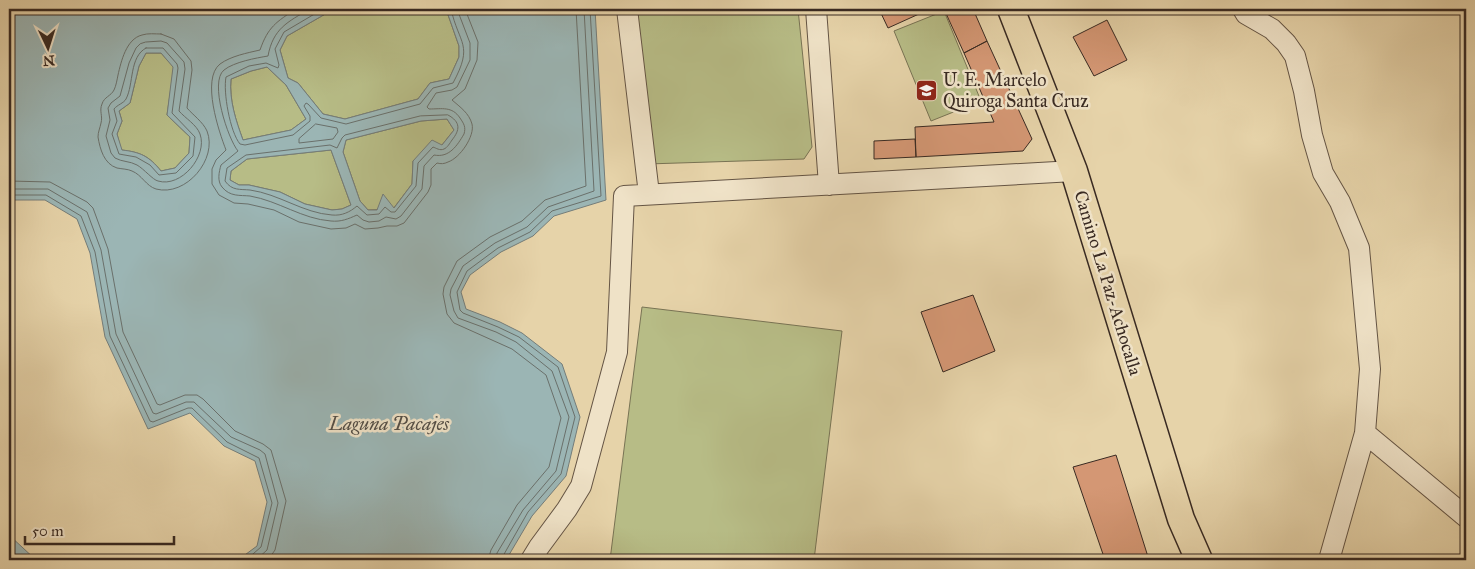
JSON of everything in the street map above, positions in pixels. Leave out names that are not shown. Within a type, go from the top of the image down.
[{"type":"main road","name":"Camino La Paz-Achocalla","points":[[1011,9],[1074,171],[1181,519],[1199,560]]},
{"type":"street","points":[[627,9],[649,194]]},
{"type":"street","points":[[816,9],[829,185]]},
{"type":"street","points":[[1243,9],[1246,14],[1272,29],[1286,43],[1294,56],[1304,91],[1312,135],[1323,173],[1340,202],[1358,248],[1370,369],[1365,433],[1329,560]]},
{"type":"street","points":[[531,560],[581,486],[617,352],[624,196],[1074,171]]},
{"type":"street","points":[[1365,433],[1466,517]]},
{"type":"green space","points":[[334,9],[446,9],[459,46],[459,57],[449,79],[430,83],[418,99],[345,119],[323,114],[298,83],[288,78],[280,50],[287,36]]},
{"type":"green space","points":[[636,9],[798,9],[812,147],[804,159],[647,164]]},
{"type":"green space","points":[[944,11],[981,101],[931,121],[894,31]]},
{"type":"green space","points":[[146,53],[161,53],[174,67],[167,115],[190,137],[189,153],[175,168],[161,171],[144,156],[121,150],[117,134],[122,121],[119,111],[130,103],[139,66]]},
{"type":"green space","points":[[267,67],[286,85],[306,119],[291,130],[243,140],[232,103],[231,79]]},
{"type":"green space","points":[[447,119],[454,130],[442,145],[413,161],[412,184],[393,209],[368,210],[360,201],[343,152],[346,140],[421,121]]},
{"type":"green space","points":[[331,150],[351,205],[342,209],[332,210],[305,204],[280,192],[249,185],[239,185],[230,180],[231,171],[247,159]]},
{"type":"green space","points":[[642,307],[842,331],[814,560],[610,560]]},
{"type":"water","name":"Laguna Pacajes","points":[[9,9],[334,9],[287,36],[280,50],[288,78],[298,83],[323,114],[345,119],[418,99],[430,83],[449,79],[459,57],[459,46],[446,9],[595,9],[606,200],[554,216],[533,236],[501,252],[470,275],[461,292],[466,309],[522,333],[562,364],[580,417],[566,476],[532,516],[506,560],[238,560],[257,546],[267,502],[255,461],[224,446],[190,413],[148,429],[105,337],[90,253],[77,219],[45,200],[9,200]],"holes":[[[146,53],[161,53],[173,67],[167,115],[190,137],[189,153],[175,168],[161,171],[144,156],[122,150],[117,134],[122,121],[119,111],[130,103],[139,66]],[[267,67],[286,85],[306,119],[291,130],[243,140],[232,103],[231,79]],[[447,119],[454,130],[442,145],[432,140],[413,161],[412,184],[394,208],[383,194],[377,210],[368,210],[360,201],[343,152],[346,140],[421,121]],[[331,150],[351,205],[342,209],[332,210],[305,204],[280,192],[249,185],[239,185],[230,180],[231,171],[247,159]]]},
{"type":"water","points":[[9,535],[36,560],[9,560]]},
{"type":"building","points":[[879,9],[930,9],[888,28]]},
{"type":"building","points":[[944,9],[973,9],[987,41],[964,53]]},
{"type":"building","points":[[1107,20],[1127,60],[1094,76],[1073,37]]},
{"type":"building","points":[[987,41],[1032,139],[1023,151],[916,157],[915,127],[994,122],[964,53]]},
{"type":"building","points":[[915,139],[916,157],[874,159],[874,141]]},
{"type":"building","points":[[973,295],[995,351],[943,372],[921,312]]},
{"type":"building","points":[[1116,455],[1149,560],[1105,560],[1073,467]]},
{"type":"place","name":"U. E. Marcelo Quiroga Santa Cruz","points":[[927,90]]}]
